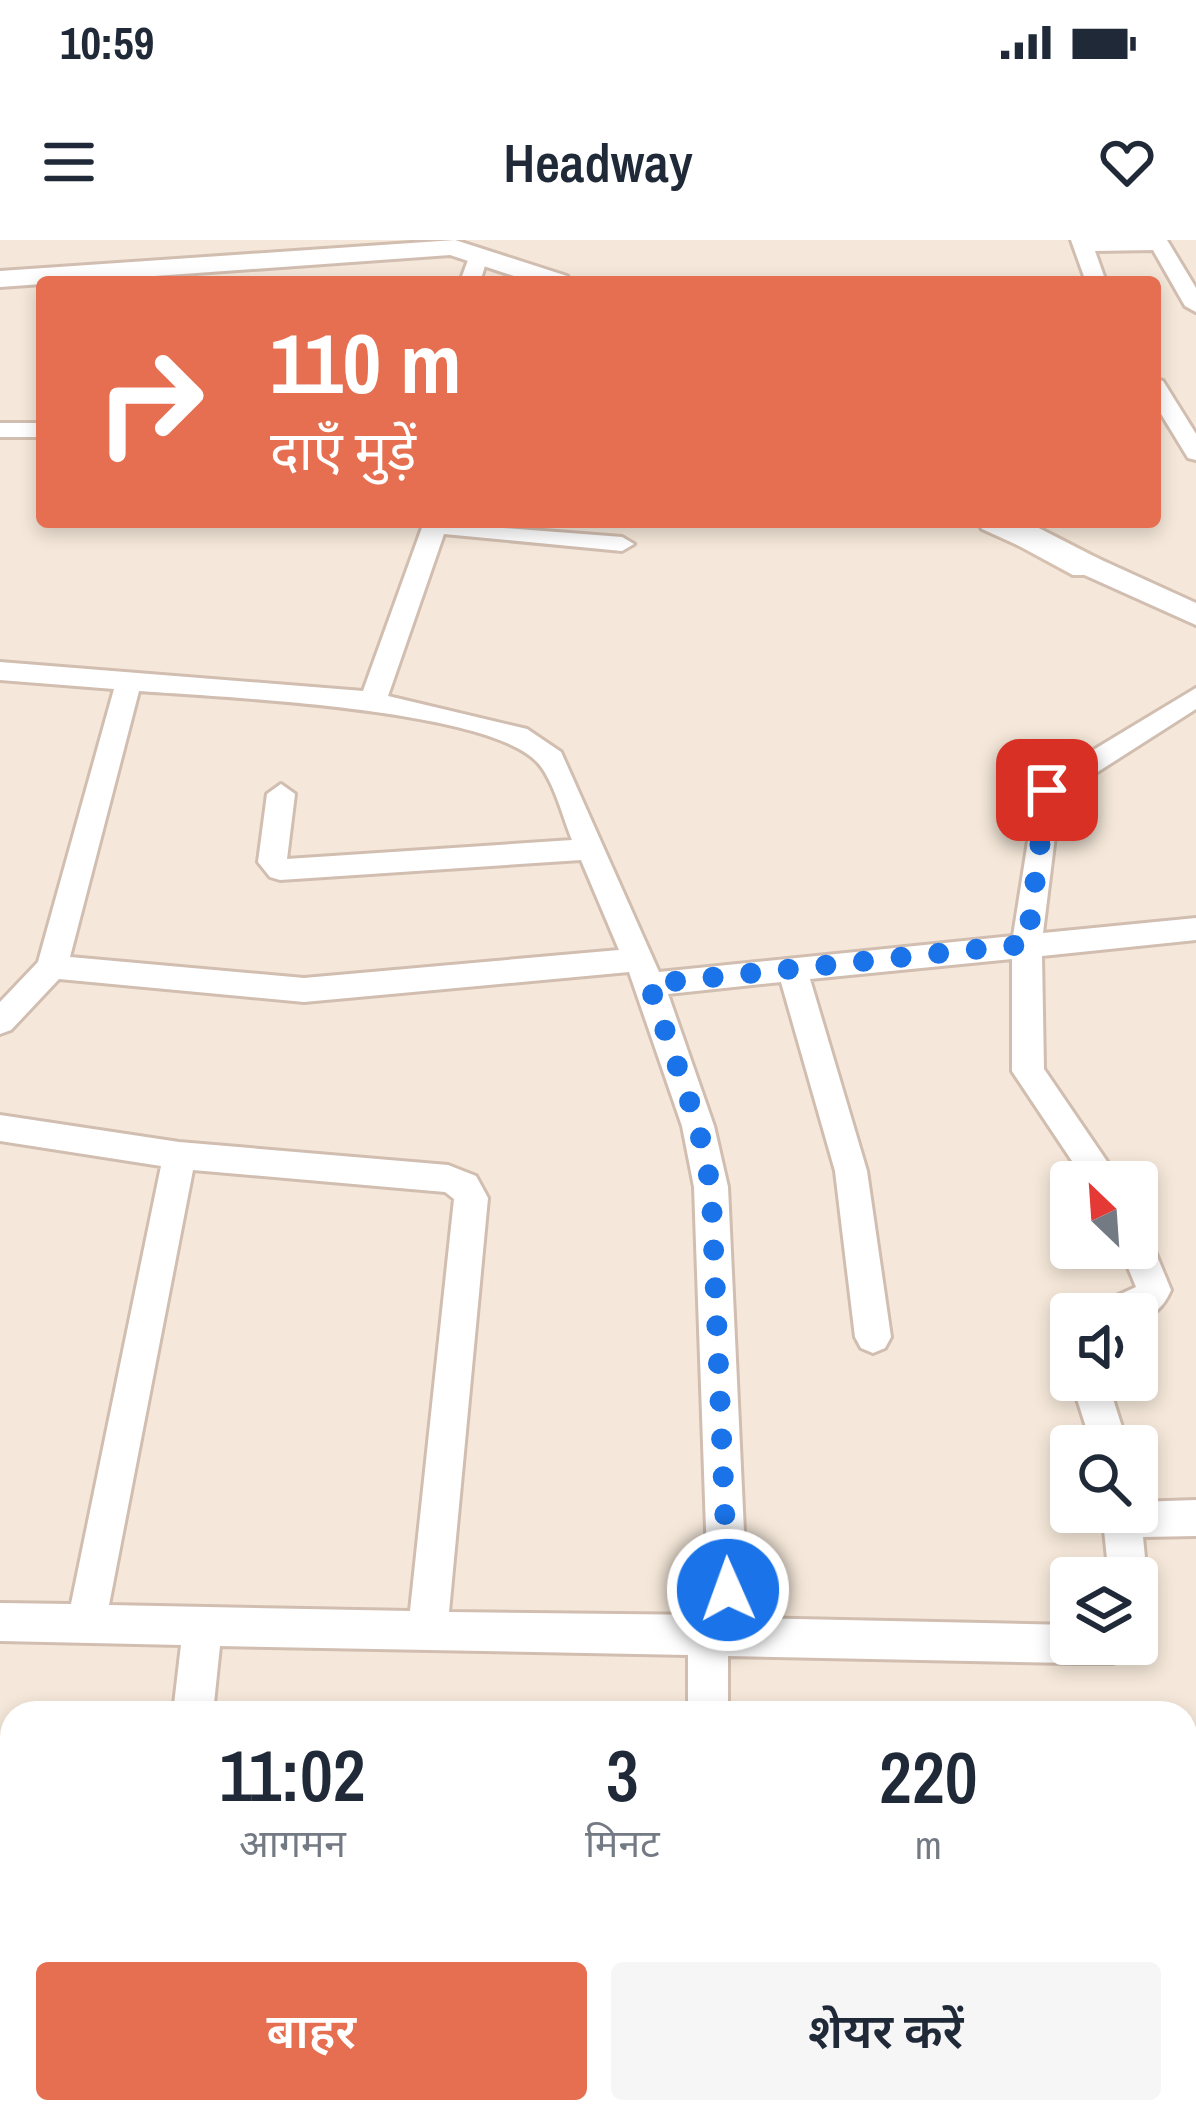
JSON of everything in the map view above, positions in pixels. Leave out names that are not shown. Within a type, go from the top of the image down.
[{"type":"main road","points":[[1009,528],[1086,567]]},
{"type":"street","points":[[1094,276],[1081,242],[1160,244],[1189,279],[1196,306]]},
{"type":"street","points":[[460,247],[468,276]]},
{"type":"street","points":[[81,276],[460,247],[541,276]]},
{"type":"street","points":[[2,282],[36,279]]},
{"type":"street","points":[[1161,396],[1196,453]]},
{"type":"street","points":[[0,430],[36,430]]},
{"type":"street","points":[[373,701],[434,528]]},
{"type":"street","points":[[472,528],[622,544]]},
{"type":"street","points":[[1086,567],[1196,615]]},
{"type":"street","points":[[0,671],[373,701],[517,735],[551,760],[643,972],[698,1126],[711,1187],[719,1634],[710,1701]]},
{"type":"street","points":[[0,1022],[52,967],[129,680]]},
{"type":"street","points":[[1090,1161],[1028,1071],[1027,944],[1047,790],[1196,697]]},
{"type":"street","points":[[281,794],[272,862],[280,870],[590,849]]},
{"type":"street","points":[[52,967],[304,990],[792,969],[1196,928]]},
{"type":"street","points":[[792,969],[851,1172],[872,1337]]},
{"type":"street","points":[[0,1128],[179,1155],[448,1179],[464,1186],[470,1198],[428,1629]]},
{"type":"street","points":[[86,1625],[179,1155]]},
{"type":"street","points":[[1158,1517],[1196,1518]]},
{"type":"street","points":[[0,1622],[1050,1643]]},
{"type":"street","points":[[194,1701],[202,1629]]},
{"type":"shaded area","points":[[0,240],[1196,240],[1196,1701],[0,1701]]},
{"type":"route","points":[[728,1590],[711,1187],[698,1126],[649,984],[1027,944],[1047,790]]}]
